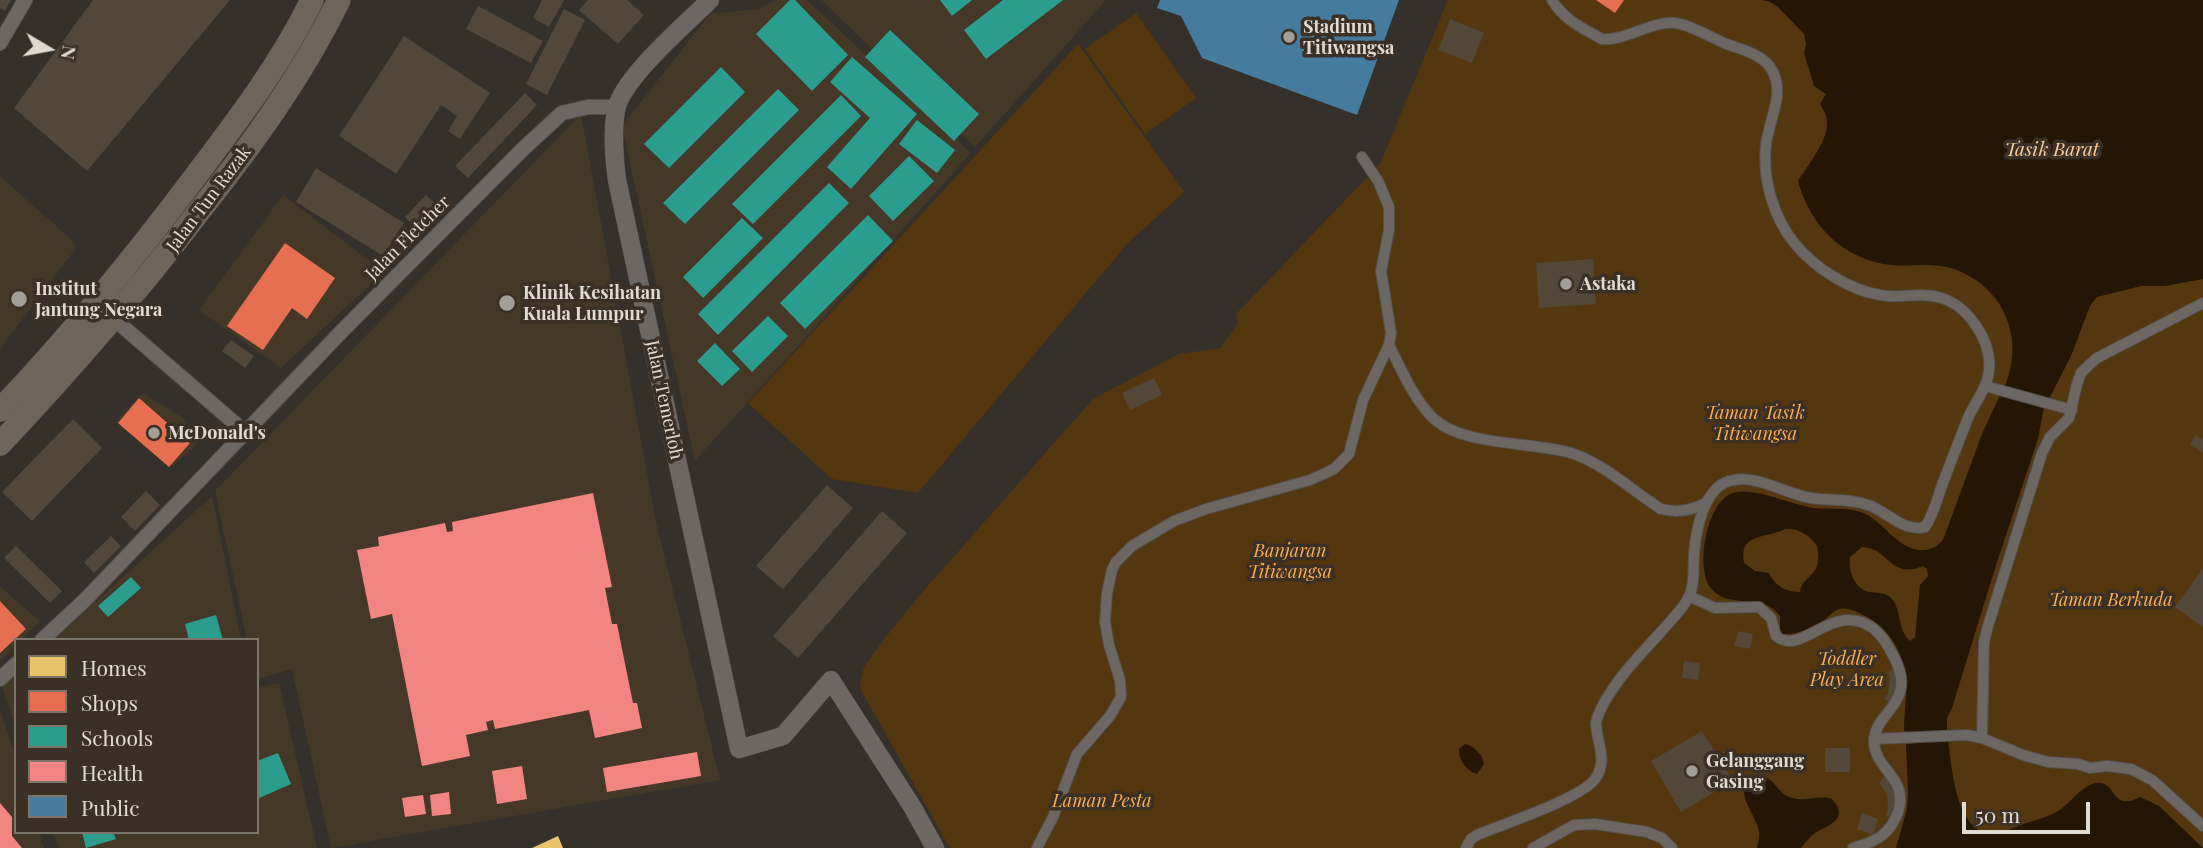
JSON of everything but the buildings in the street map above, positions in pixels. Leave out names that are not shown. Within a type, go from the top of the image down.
[{"type":"main road","name":"Jalan Tun Razak","points":[[0,410],[147,241],[258,91],[302,21],[312,0]]},
{"type":"main road","name":"Jalan Tun Razak","points":[[0,444],[114,319],[246,152],[302,68],[339,0]]},
{"type":"street","points":[[0,43],[25,0]]},
{"type":"street","name":"Jalan Temerloh","points":[[710,0],[630,80],[616,107],[613,145],[617,180],[738,749],[783,736],[831,681],[913,808],[935,848]]},
{"type":"street","points":[[1466,848],[1476,835],[1570,797],[1595,779],[1602,764],[1596,721],[1622,676],[1689,596],[1693,581],[1696,540],[1707,502],[1720,485],[1730,481],[1752,481],[1809,498],[1859,502],[1870,505],[1910,528],[1925,527],[1989,372],[1985,341],[1970,319],[1951,301],[1937,296],[1881,296],[1863,290],[1817,264],[1793,241],[1771,200],[1768,185],[1766,145],[1777,93],[1775,77],[1764,61],[1676,23],[1602,39],[1570,22],[1552,0]]},
{"type":"street","name":"Jalan Fletcher","points":[[44,638],[85,600],[245,432],[523,149],[562,113],[588,107],[616,107]]},
{"type":"street","points":[[1037,848],[1056,809],[1077,754],[1110,716],[1121,697],[1120,680],[1105,621],[1107,593],[1116,562],[1132,546],[1188,515],[1310,480],[1334,469],[1349,454],[1363,400],[1389,345],[1391,324],[1381,271],[1389,207],[1378,181],[1362,157]]},
{"type":"street","points":[[1982,738],[1984,642],[2042,453],[2050,437],[2066,423],[2081,373],[2097,358],[2203,303]]},
{"type":"street","points":[[114,319],[245,432]]},
{"type":"street","points":[[1389,345],[1412,389],[1440,424],[1493,441],[1576,455],[1661,509],[1689,510],[1707,502]]},
{"type":"street","points":[[1985,386],[2072,410]]},
{"type":"street","points":[[1689,596],[1715,608],[1759,607],[1772,618],[1776,636],[1784,641],[1805,637],[1837,620],[1856,620],[1876,631],[1885,640],[1901,675],[1898,699],[1874,739],[1877,754],[1898,786],[1899,810],[1895,820],[1880,837],[1853,848]]},
{"type":"street","points":[[0,679],[14,666]]},
{"type":"street","points":[[1874,739],[1956,735],[1982,738],[2048,762],[2078,764],[2090,768],[2118,767],[2142,773],[2203,826]]},
{"type":"street","points":[[1533,848],[1574,825],[1595,824],[1647,832],[1662,838],[1672,848]]},
{"type":"shaded area","points":[[776,0],[807,0],[971,153],[695,461],[622,126],[710,14],[759,9]]},
{"type":"shaded area","points":[[821,0],[1106,0],[975,147]]},
{"type":"shaded area","name":"Klinik Kesihatan Kuala Lumpur","points":[[581,114],[655,517],[720,780],[331,848],[292,669],[259,678],[259,638],[247,638],[215,491]]},
{"type":"shaded area","name":"Institut Jantung Negara","points":[[0,176],[74,242],[76,248],[0,349]]},
{"type":"shaded area","points":[[283,195],[384,272],[281,368],[199,310]]},
{"type":"shaded area","name":"McDonald's","points":[[143,393],[183,418],[200,438],[173,466],[122,428],[118,419]]},
{"type":"shaded area","points":[[212,496],[241,638],[56,638]]},
{"type":"shaded area","points":[[0,587],[40,621],[23,638],[14,638],[14,647],[0,660]]},
{"type":"shaded area","points":[[14,677],[14,720],[2,687]]},
{"type":"shaded area","points":[[279,683],[317,848],[59,848],[54,834],[259,834],[259,688]]},
{"type":"shaded area","points":[[0,709],[14,753],[14,834],[40,834],[44,848],[0,848]]},
{"type":"green space","name":"Taman Tasik Titiwangsa","points":[[1448,0],[2203,0],[2203,848],[950,848],[862,692],[860,682],[864,667],[919,596],[1093,399],[1179,354],[1221,348],[1238,323],[1236,314],[1380,164]]},
{"type":"green space","points":[[1136,13],[1196,98],[1145,134],[1085,49]]},
{"type":"green space","points":[[1078,44],[1184,192],[1127,244],[918,493],[832,479],[748,403]]},
{"type":"water","name":"Tasik Barat","points":[[1762,0],[2203,0],[2203,279],[2165,286],[2141,286],[2097,297],[2090,306],[2071,356],[2049,399],[2005,386],[2011,368],[2011,333],[2006,316],[1986,288],[1971,277],[1946,267],[1891,265],[1858,256],[1831,238],[1811,212],[1798,181],[1820,147],[1826,132],[1827,119],[1820,104],[1826,94],[1814,86],[1804,53],[1804,34],[1778,7]]},
{"type":"water","points":[[2000,395],[2044,407],[2038,439],[1947,718],[1947,732],[1907,735],[1904,730],[1906,682],[1901,656],[1892,639],[1871,619],[1847,609],[1840,609],[1809,628],[1783,634],[1780,629],[1780,616],[1773,608],[1755,602],[1726,598],[1710,587],[1704,565],[1709,523],[1722,501],[1737,492],[1759,493],[1813,508],[1861,512],[1911,548],[1923,550],[1935,547],[1943,540],[1982,434]],"holes":[[[1785,529],[1803,533],[1817,546],[1818,564],[1800,592],[1782,587],[1769,573],[1755,571],[1744,563],[1743,553],[1750,541]],[[1862,547],[1879,552],[1903,569],[1923,566],[1927,569],[1928,576],[1920,585],[1915,637],[1910,641],[1903,631],[1894,601],[1883,593],[1864,590],[1853,578],[1850,557]]]},
{"type":"water","points":[[1948,740],[1958,797],[1970,823],[1980,831],[1999,833],[2049,816],[2063,808],[2087,787],[2100,783],[2106,785],[2123,801],[2140,797],[2159,806],[2203,848],[1896,848],[1907,809],[1906,744]]},
{"type":"water","points":[[1465,744],[1478,751],[1482,757],[1484,764],[1477,774],[1467,768],[1460,757],[1459,749]]},
{"type":"water","points":[[1759,776],[1768,779],[1793,798],[1832,799],[1839,811],[1836,820],[1812,835],[1801,848],[1757,848],[1759,831],[1744,793],[1750,780]]},
{"type":"place","name":"Stadium Titiwangsa","points":[[1289,37]]},
{"type":"place","name":"Astaka","points":[[1566,284]]},
{"type":"place","name":"Institut Jantung Negara","points":[[19,299]]},
{"type":"place","name":"Klinik Kesihatan Kuala Lumpur","points":[[507,303]]},
{"type":"place","name":"McDonald's","points":[[154,433]]},
{"type":"place","name":"Gelanggang Gasing","points":[[1692,771]]},
{"type":"park label","name":"Banjaran Titiwangsa","points":[[1290,561]]},
{"type":"park label","name":"Taman Berkuda","points":[[2111,600]]},
{"type":"park label","name":"Toddler Play Area","points":[[1847,669]]},
{"type":"park label","name":"Laman Pesta","points":[[1102,801]]}]
